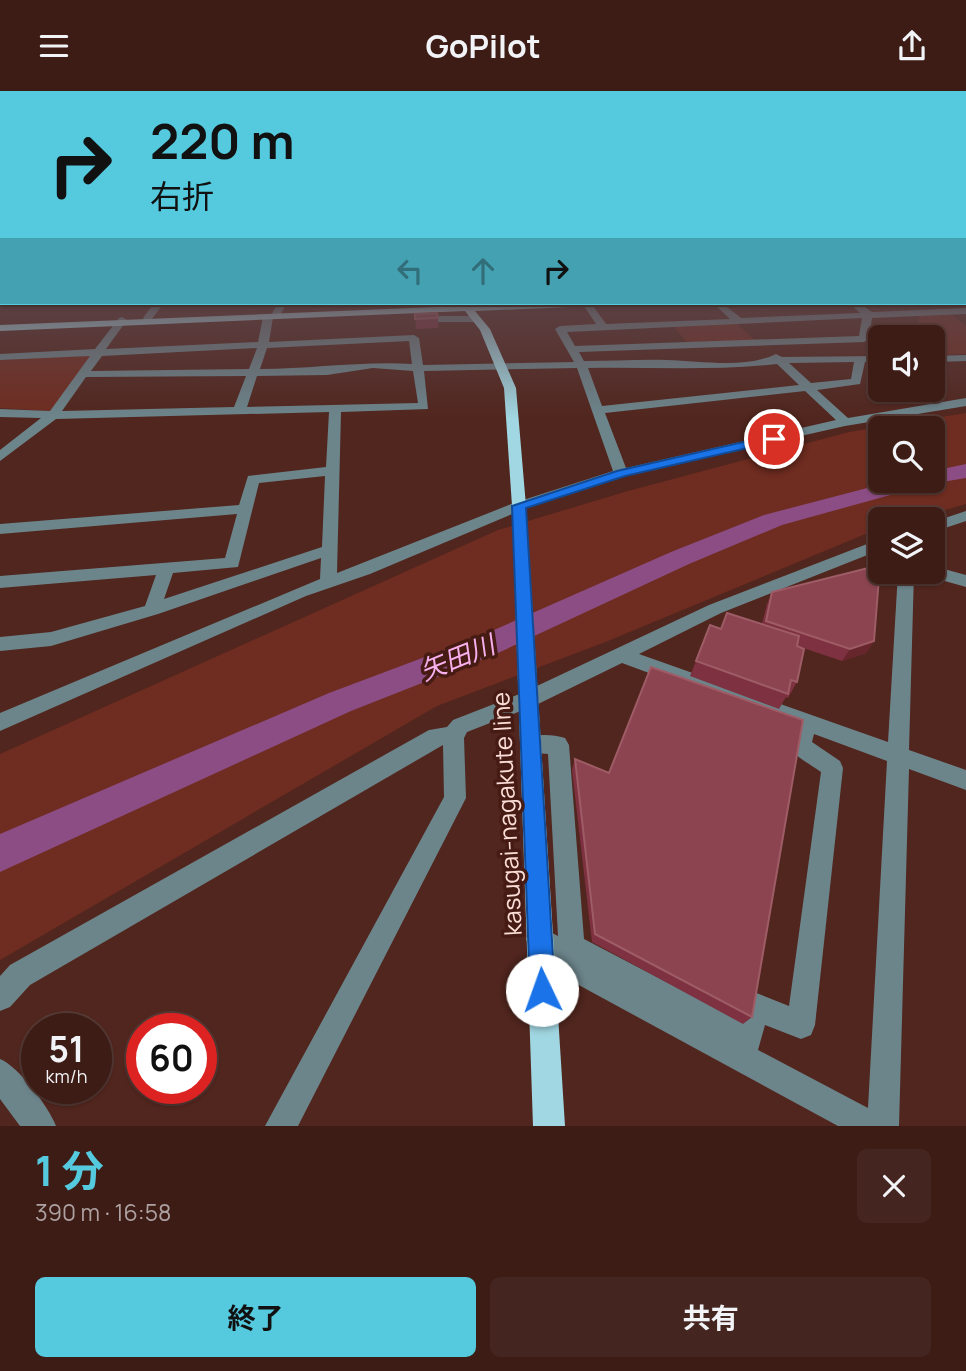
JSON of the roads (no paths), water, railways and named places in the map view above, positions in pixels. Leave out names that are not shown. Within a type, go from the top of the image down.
[{"type":"main road","points":[[0,326],[90,322]]},
{"type":"main road","name":"kasugai-nagakute line","points":[[479,322],[503,367],[510,388],[519,508],[549,1126]]},
{"type":"street","points":[[0,457],[53,415],[120,322]]},
{"type":"street","points":[[239,411],[271,322]]},
{"type":"street","points":[[600,322],[603,327]]},
{"type":"street","points":[[621,473],[581,365],[560,329],[709,322]]},
{"type":"street","points":[[739,322],[845,422]]},
{"type":"street","points":[[572,349],[864,339],[867,322]]},
{"type":"street","points":[[0,357],[414,338],[421,368],[424,406],[53,415],[0,413]]},
{"type":"street","points":[[945,359],[966,358]]},
{"type":"street","points":[[596,410],[856,382],[860,359]]},
{"type":"street","points":[[83,374],[317,372],[370,375],[421,368],[666,363],[728,366],[780,361],[868,359]]},
{"type":"street","points":[[0,722],[328,583],[519,508],[621,473],[845,422],[966,402]]},
{"type":"street","points":[[328,583],[335,409]]},
{"type":"street","points":[[0,582],[232,563],[253,479],[331,471]]},
{"type":"street","points":[[0,529],[245,509]]},
{"type":"street","points":[[945,523],[966,516]]},
{"type":"street","points":[[0,644],[51,639],[152,610],[328,550]]},
{"type":"street","points":[[281,1126],[455,798],[453,736],[460,726],[715,609],[868,552]]},
{"type":"street","points":[[152,610],[167,568]]},
{"type":"street","points":[[945,575],[966,581]]},
{"type":"street","points":[[883,1126],[906,584]]},
{"type":"street","points":[[619,654],[966,780]]},
{"type":"street","points":[[530,745],[558,745],[571,939],[574,948],[748,1040],[754,1006],[801,1025],[832,768],[801,746],[807,722]]},
{"type":"street","points":[[0,997],[20,975],[43,961],[436,736],[453,736]]},
{"type":"street","points":[[539,939],[584,973],[870,1126]]},
{"type":"street","points":[[0,1074],[40,1126]]},
{"type":"waterway","name":"矢田川","points":[[945,475],[966,471]]},
{"type":"waterway","name":"矢田川","points":[[0,853],[340,702],[488,645],[680,558],[773,520],[875,493]]}]
